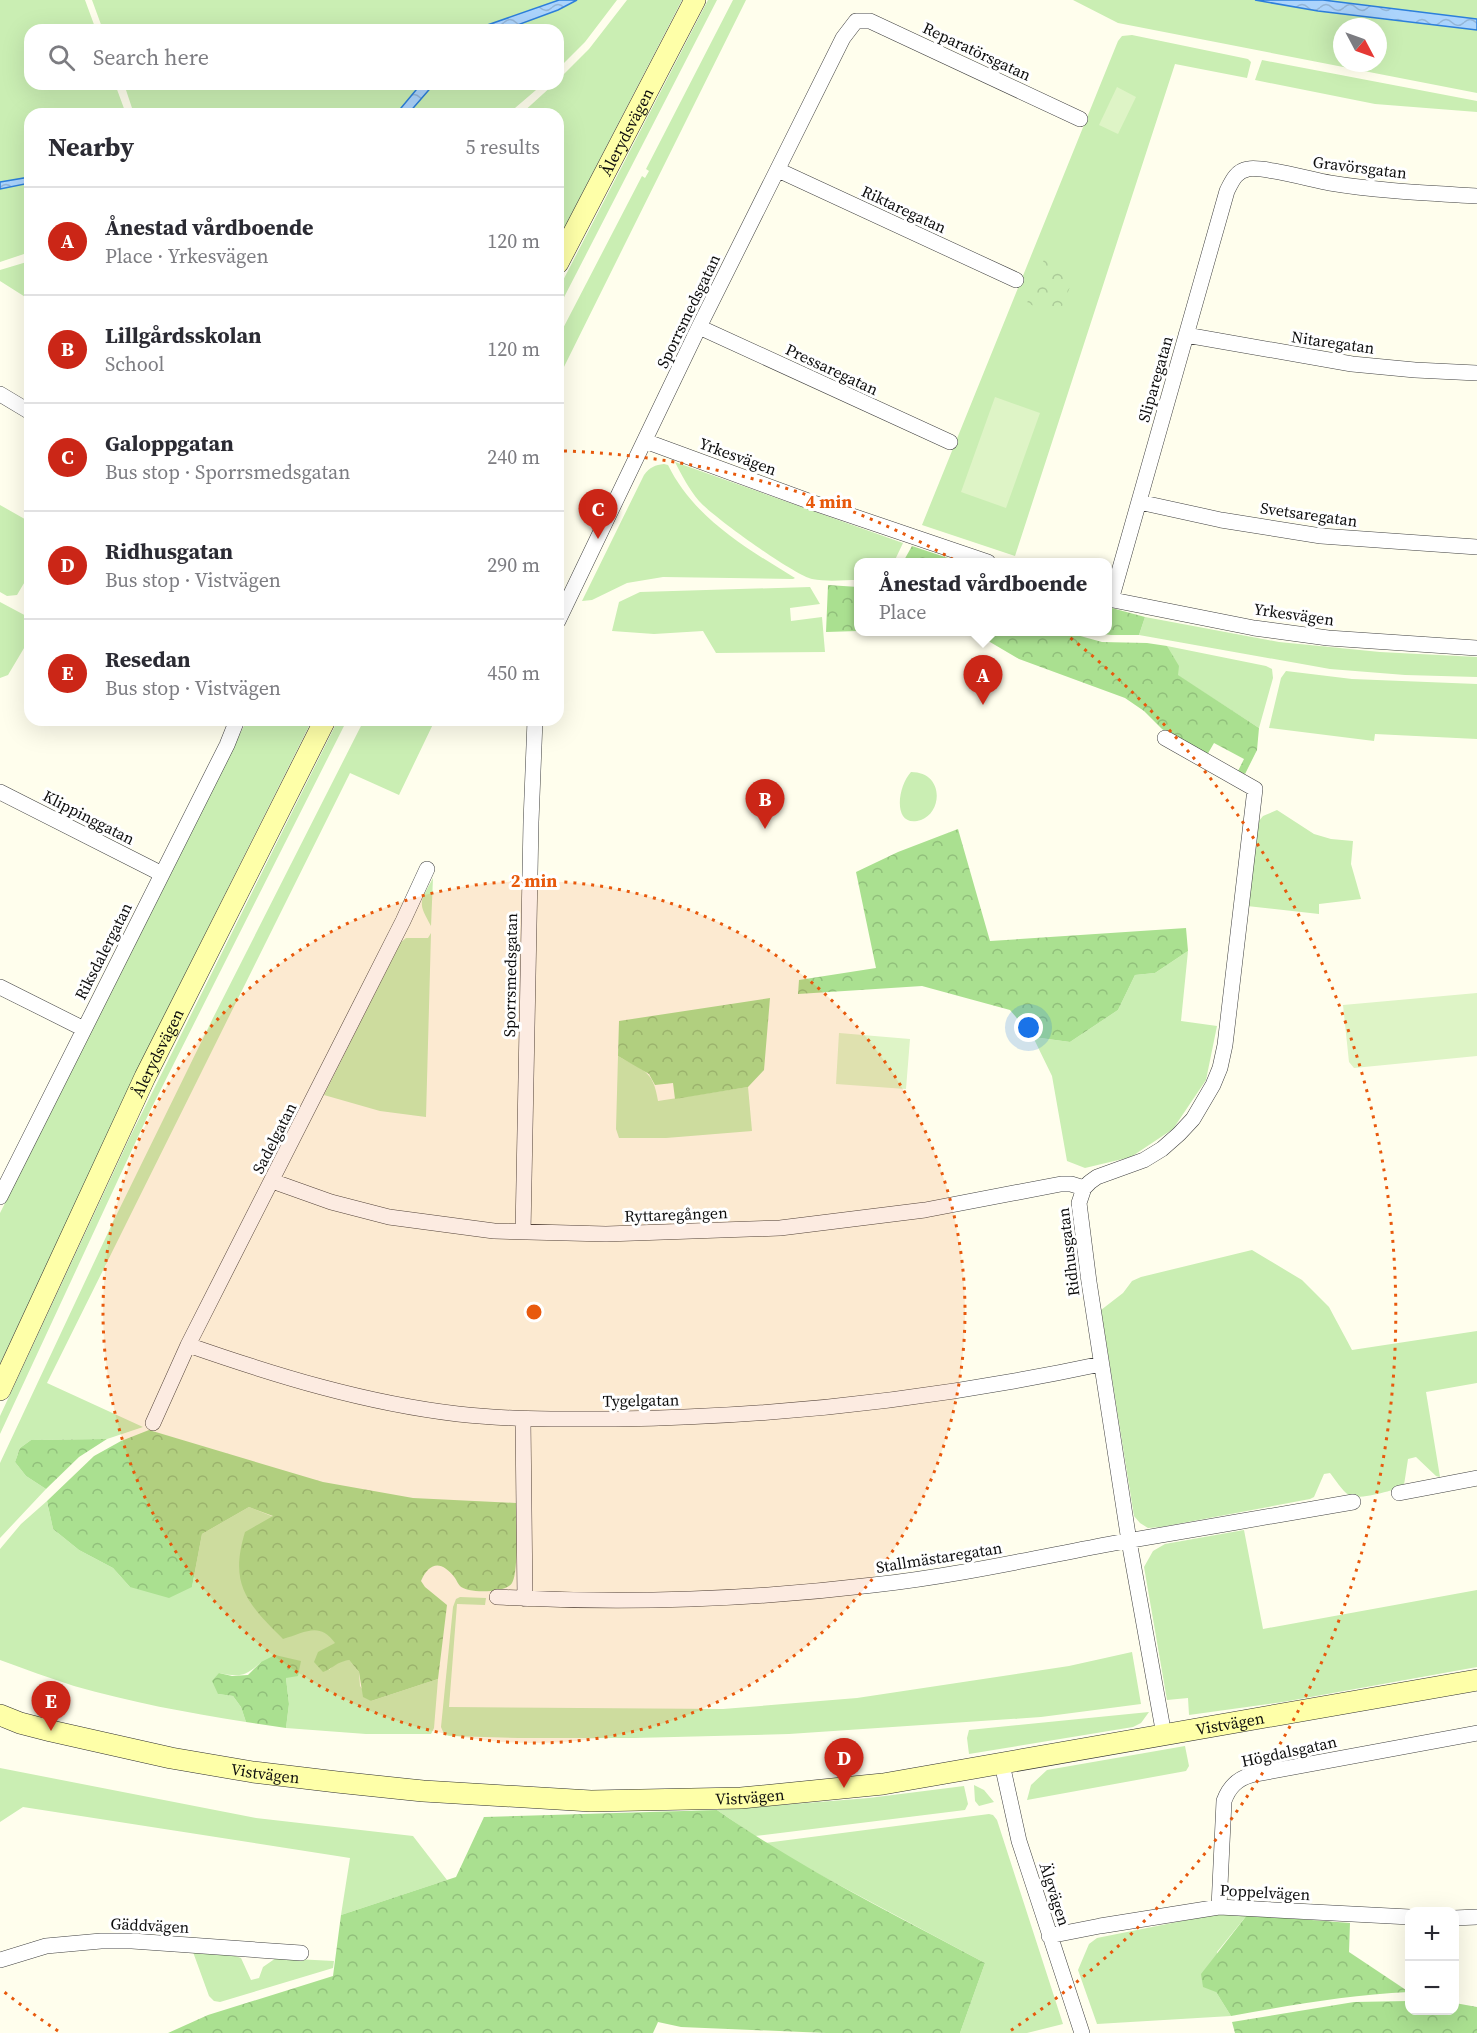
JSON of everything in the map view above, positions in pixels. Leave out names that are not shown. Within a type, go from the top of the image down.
[{"type":"main road","name":"Ålerydsvägen","points":[[564,251],[695,0]]},
{"type":"main road","name":"Ålerydsvägen","points":[[0,1390],[145,1077],[322,726]]},
{"type":"main road","name":"Vistvägen","points":[[6,1720],[136,1751],[253,1772],[423,1791],[580,1800],[741,1798],[883,1784],[1477,1680]]},
{"type":"street","name":"Reparatörsgatan","points":[[856,21],[870,21],[1080,119]]},
{"type":"street","name":"Sporrsmedsgatan","points":[[564,609],[699,327],[843,38],[856,21]]},
{"type":"street","name":"Gravörsgatan","points":[[1240,172],[1257,168],[1332,183],[1477,196]]},
{"type":"street","name":"Riktaregatan","points":[[778,170],[1016,280]]},
{"type":"street","name":"Sliparegatan","points":[[1112,590],[1227,191],[1233,179],[1240,172]]},
{"type":"street","name":"Pressaregatan","points":[[699,327],[950,442]]},
{"type":"street","name":"Nitaregatan","points":[[1186,335],[1352,364],[1477,373]]},
{"type":"street","points":[[0,394],[24,408]]},
{"type":"street","name":"Yrkesvägen","points":[[645,441],[814,503],[976,558]]},
{"type":"street","name":"Svetsaregatan","points":[[1139,502],[1221,520],[1321,536],[1477,547]]},
{"type":"street","name":"Yrkesvägen","points":[[1112,601],[1254,628],[1328,638],[1477,648]]},
{"type":"street","name":"Riksdalergatan","points":[[0,1197],[4,1179],[84,1029],[227,745],[234,726]]},
{"type":"street","name":"Sporrsmedsgatan","points":[[523,1232],[530,846],[535,726]]},
{"type":"street","name":"Ridhusgatan","points":[[1164,1735],[1129,1541],[1101,1364],[1079,1212],[1080,1197],[1084,1188],[1097,1177],[1144,1160],[1162,1149],[1193,1119],[1213,1085],[1220,1068],[1224,1045],[1255,789],[1165,738]]},
{"type":"street","name":"Klippinggatan","points":[[0,792],[162,874]]},
{"type":"street","name":"Sadelgatan","points":[[153,1422],[188,1345],[428,869]]},
{"type":"street","points":[[0,987],[84,1029]]},
{"type":"street","name":"Ryttaregången","points":[[272,1181],[331,1202],[389,1216],[455,1227],[523,1232],[606,1234],[780,1228],[925,1210],[1061,1184],[1084,1188]]},
{"type":"street","name":"Tygelgatan","points":[[188,1345],[292,1380],[350,1395],[458,1414],[523,1420],[666,1418],[832,1407],[922,1395],[1101,1364]]},
{"type":"street","points":[[523,1420],[525,1599]]},
{"type":"street","points":[[1399,1493],[1477,1478]]},
{"type":"street","name":"Stallmästaregatan","points":[[497,1597],[615,1601],[719,1598],[873,1585],[956,1574],[1353,1502]]},
{"type":"street","name":"Högdalsgatan","points":[[1219,1907],[1224,1801],[1229,1788],[1238,1780],[1251,1774],[1477,1733]]},
{"type":"street","name":"Älgvägen","points":[[1002,1764],[1019,1841],[1082,2033]]},
{"type":"street","name":"Poppelvägen","points":[[1049,1936],[1219,1907],[1405,1917]]},
{"type":"street","points":[[1459,1918],[1477,1917]]},
{"type":"street","name":"Gäddvägen","points":[[0,1960],[46,1946],[101,1941],[132,1941],[301,1953]]},
{"type":"green space","points":[[0,0],[85,0],[94,24],[24,24],[24,90],[117,90],[124,108],[24,108],[24,254],[0,262]]},
{"type":"green space","points":[[92,0],[617,0],[585,42],[564,63],[564,24],[101,24]]},
{"type":"green space","points":[[627,0],[682,0],[564,228],[564,108],[528,108],[547,90],[564,90],[564,74],[589,49]]},
{"type":"green space","points":[[708,0],[717,0],[564,297],[564,278]]},
{"type":"green space","points":[[733,0],[746,0],[564,367],[564,326],[642,176],[645,178],[649,171],[646,169]]},
{"type":"green space","points":[[1073,0],[1477,0],[1477,93],[1369,72],[1387,72],[1387,18],[1333,18],[1333,65],[1118,23]]},
{"type":"green space","points":[[1132,35],[1248,59],[1251,62],[1247,78],[1175,64],[1015,556],[922,525],[1118,41],[1122,36]]},
{"type":"green space","points":[[1262,60],[1477,101],[1477,112],[1375,104],[1255,80]]},
{"type":"green space","points":[[1117,87],[1136,97],[1118,134],[1099,125]]},
{"type":"green space","points":[[126,90],[536,90],[515,108],[132,108]]},
{"type":"green space","points":[[1045,257],[1077,270],[1058,316],[1027,303]]},
{"type":"green space","points":[[24,263],[24,296],[0,281],[0,270]]},
{"type":"green space","points":[[995,397],[1040,413],[1006,508],[961,492]]},
{"type":"green space","points":[[675,462],[903,543],[896,558],[854,558],[854,580],[812,579],[772,557],[736,532],[699,501]]},
{"type":"green space","points":[[668,465],[692,501],[723,530],[795,578],[663,577],[627,583],[592,600],[582,601],[644,475],[653,467]]},
{"type":"green space","points":[[0,505],[24,519],[24,583],[17,595],[7,596],[0,592]]},
{"type":"green space","points":[[912,546],[948,558],[905,558]]},
{"type":"green space","points":[[828,585],[854,587],[854,631],[826,632]]},
{"type":"green space","points":[[810,587],[820,604],[790,608],[791,621],[822,617],[825,652],[716,653],[703,631],[654,634],[612,631],[619,602],[640,592]]},
{"type":"green space","points":[[0,602],[24,615],[24,648],[8,675],[0,678]]},
{"type":"green space","points":[[1112,608],[1145,617],[1139,635],[1112,635]]},
{"type":"green space","points":[[1145,617],[1279,642],[1380,652],[1477,657],[1477,677],[1405,675],[1330,669],[1139,635]]},
{"type":"green space","points":[[980,636],[1080,636],[1102,642],[1167,646],[1179,666],[1178,675],[1259,728],[1257,750],[1245,774],[1238,771],[1244,759],[1214,743],[1207,755],[1162,729],[1144,711],[1125,698],[1019,659]]},
{"type":"green space","points":[[1167,646],[1272,669],[1273,678],[1259,728],[1177,675]]},
{"type":"green space","points":[[1286,671],[1352,679],[1477,684],[1477,739],[1375,734],[1374,741],[1269,728],[1281,678]]},
{"type":"green space","points":[[244,726],[309,726],[153,1038],[0,1364],[0,1213]]},
{"type":"green space","points":[[335,726],[344,726],[150,1111],[0,1434],[0,1416],[130,1137]]},
{"type":"green space","points":[[361,726],[432,726],[399,795],[350,773],[47,1383],[143,1427],[107,1439],[31,1440],[20,1448],[15,1462],[26,1476],[46,1489],[0,1538],[0,1463],[113,1222]]},
{"type":"green space","points":[[911,772],[930,778],[937,793],[933,809],[921,820],[912,821],[901,813],[900,796]]},
{"type":"green space","points":[[1277,810],[1314,834],[1331,839],[1353,841],[1351,864],[1361,899],[1319,904],[1319,914],[1247,906],[1259,821],[1263,816]]},
{"type":"green space","points":[[958,829],[990,941],[1186,928],[1188,951],[1155,973],[1135,975],[1118,1010],[1070,1042],[1033,1037],[1010,1010],[922,986],[798,994],[799,980],[876,968],[856,872],[898,852]]},
{"type":"green space","points":[[433,878],[431,926],[422,902]]},
{"type":"green space","points":[[431,933],[426,1117],[380,1111],[324,1095],[401,942],[406,938],[428,938]]},
{"type":"green space","points":[[1188,951],[1181,1021],[1217,1026],[1206,1080],[1173,1129],[1131,1157],[1085,1168],[1067,1161],[1052,1076],[1033,1037],[1070,1042],[1118,1010],[1135,975],[1155,973]]},
{"type":"green space","points":[[1477,993],[1477,1056],[1354,1068],[1349,1062],[1343,1005]]},
{"type":"green space","points":[[770,998],[764,1070],[748,1087],[675,1099],[673,1083],[655,1085],[649,1074],[618,1056],[619,1021]]},
{"type":"green space","points":[[839,1033],[910,1039],[906,1089],[836,1084]]},
{"type":"green space","points":[[618,1056],[646,1072],[653,1083],[658,1101],[748,1087],[752,1131],[666,1138],[619,1138],[616,1129]]},
{"type":"green space","points":[[1252,1250],[1302,1280],[1329,1307],[1352,1350],[1477,1331],[1477,1383],[1426,1392],[1440,1477],[1416,1457],[1408,1459],[1404,1485],[1386,1492],[1360,1497],[1349,1495],[1330,1473],[1324,1474],[1314,1497],[1310,1499],[1148,1528],[1134,1516],[1101,1310],[1123,1293],[1132,1281],[1141,1277]]},
{"type":"green space","points":[[149,1430],[323,1482],[413,1498],[516,1503],[516,1557],[512,1583],[495,1590],[464,1589],[445,1568],[436,1566],[428,1570],[421,1581],[447,1605],[438,1679],[371,1701],[363,1697],[359,1672],[349,1660],[323,1672],[314,1662],[318,1652],[335,1643],[329,1636],[317,1630],[311,1630],[283,1639],[260,1615],[244,1592],[239,1566],[245,1532],[273,1516],[249,1507],[202,1534],[192,1587],[169,1598],[130,1587],[113,1568],[79,1550],[53,1529],[47,1501],[94,1456],[121,1441]]},
{"type":"green space","points":[[107,1439],[79,1457],[46,1489],[26,1476],[15,1462],[20,1448],[31,1440]]},
{"type":"green space","points":[[47,1501],[53,1529],[79,1550],[113,1568],[130,1587],[192,1587],[202,1534],[249,1507],[274,1517],[318,1629],[328,1633],[336,1643],[329,1670],[338,1661],[349,1660],[359,1672],[360,1686],[371,1701],[438,1679],[434,1728],[431,1734],[366,1734],[286,1728],[289,1704],[286,1678],[261,1662],[242,1675],[219,1673],[218,1694],[233,1696],[241,1707],[246,1722],[159,1707],[95,1692],[0,1660],[0,1549],[21,1524]]},
{"type":"green space","points":[[1244,1530],[1263,1629],[1477,1590],[1477,1667],[1283,1702],[1189,1715],[1188,1698],[1167,1700],[1144,1567],[1153,1551],[1165,1544]]},
{"type":"green space","points":[[460,1597],[486,1598],[485,1605],[457,1604],[449,1707],[723,1709],[857,1698],[1069,1666],[1132,1652],[1141,1704],[1041,1717],[789,1734],[634,1738],[449,1736],[444,1734],[441,1727],[453,1607],[456,1599]]},
{"type":"green space","points":[[275,1655],[301,1661],[298,1676],[286,1678],[289,1704],[286,1728],[246,1722],[241,1707],[233,1696],[218,1694],[212,1681],[219,1673],[232,1676],[248,1675],[261,1662]]},
{"type":"green space","points":[[1149,1712],[1141,1723],[1133,1727],[969,1754],[967,1738],[969,1730]]},
{"type":"green space","points":[[1185,1746],[1189,1766],[1186,1771],[1027,1800],[1031,1785],[1047,1770]]},
{"type":"green space","points":[[0,1768],[256,1818],[413,1836],[447,1880],[341,1915],[350,1858],[23,1807],[0,1822]]},
{"type":"green space","points":[[974,1785],[984,1790],[994,1802],[979,1806],[975,1801]]},
{"type":"green space","points":[[964,1786],[968,1804],[965,1810],[755,1836],[717,1810],[869,1798]]},
{"type":"green space","points":[[717,1810],[815,1871],[985,1963],[960,2033],[826,2033],[681,2027],[658,2022],[653,2033],[168,2033],[208,2015],[333,1976],[341,1915],[456,1877],[484,1817]]},
{"type":"green space","points":[[989,1814],[997,1820],[1063,2024],[1027,2033],[960,2033],[985,1963],[765,1843]]},
{"type":"green space","points":[[1217,1914],[1247,1915],[1217,1952],[1216,1992],[1231,2016],[1097,2024],[1078,1970],[1089,1944],[1097,1938]]},
{"type":"green space","points":[[1247,1915],[1350,1923],[1349,1952],[1405,1989],[1405,1992],[1298,2004],[1231,2016],[1216,1992],[1203,1987],[1201,1974]]},
{"type":"green space","points":[[193,1952],[241,1958],[251,1980],[259,1978],[263,1967],[276,1958],[334,1961],[333,1968],[220,2002],[214,2001],[209,1996]]},
{"type":"green space","points":[[1405,2001],[1405,2015],[1459,2015],[1459,2004],[1477,2007],[1477,2033],[1235,2033],[1232,2022],[1354,2002]]},
{"type":"water","points":[[559,0],[577,0],[558,10],[520,24],[490,24]]},
{"type":"water","points":[[1255,0],[1323,0],[1477,19],[1477,30],[1387,18],[1318,11]]},
{"type":"water","points":[[416,90],[429,90],[413,108],[401,108]]},
{"type":"water","points":[[24,178],[24,184],[0,189],[0,182]]},
{"type":"place","name":"Galoppgatan","points":[[598,539]]},
{"type":"place","name":"Ånestad vårdboende","points":[[983,705]]},
{"type":"place","name":"Lillgårdsskolan","points":[[765,829]]},
{"type":"place","name":"Resedan","points":[[51,1731]]},
{"type":"place","name":"Ridhusgatan","points":[[844,1788]]}]
